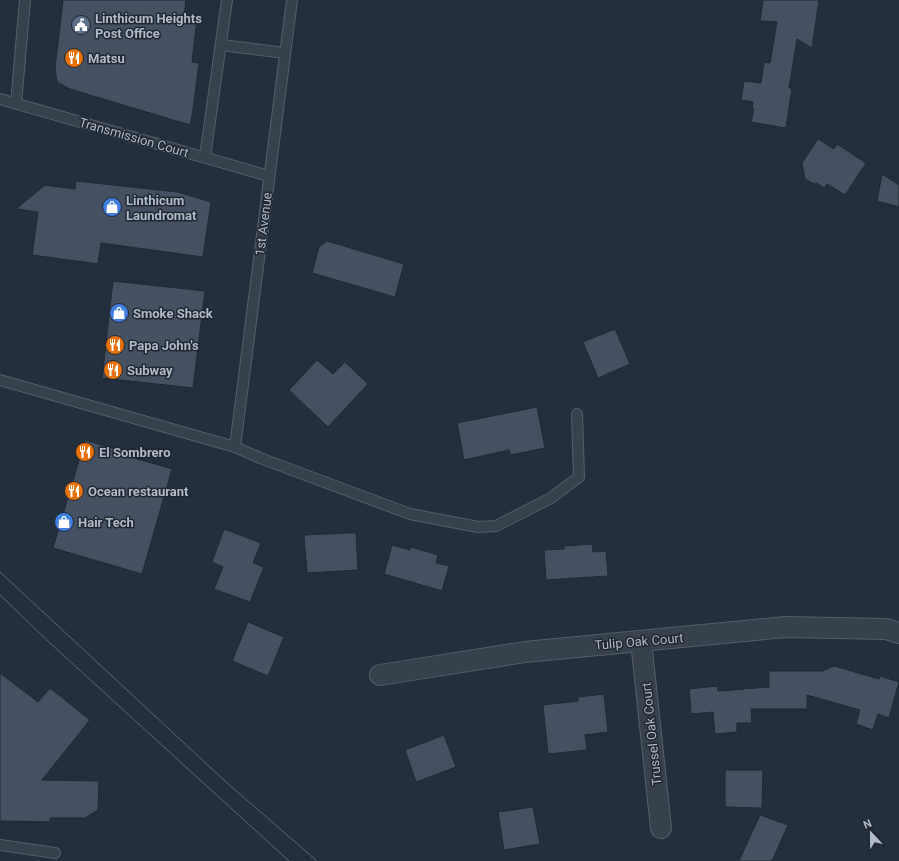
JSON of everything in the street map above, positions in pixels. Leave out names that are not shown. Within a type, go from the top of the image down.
[{"type":"street","name":"Tulip Oak Court","points":[[380,675],[525,652],[786,627],[886,629],[899,633]]},
{"type":"street","name":"Trussel Oak Court","points":[[641,641],[661,828]]},
{"type":"lane","points":[[16,104],[25,0]]},
{"type":"lane","points":[[205,157],[227,0]]},
{"type":"lane","name":"1st Avenue","points":[[235,448],[292,0]]},
{"type":"lane","points":[[220,45],[285,53]]},
{"type":"lane","name":"Transmission Court","points":[[0,99],[269,176]]},
{"type":"lane","points":[[0,380],[235,448],[410,514],[478,527],[496,526],[552,498],[579,477],[577,414]]},
{"type":"lane","points":[[0,845],[55,853]]},
{"type":"building","points":[[63,0],[186,0],[184,18],[197,19],[192,62],[199,63],[190,125],[70,89],[57,82],[55,68]]},
{"type":"building","points":[[763,0],[819,0],[812,48],[797,39],[789,88],[792,88],[786,128],[751,122],[754,109],[752,109],[753,102],[741,100],[744,81],[761,83],[764,62],[770,63],[777,22],[760,21]]},
{"type":"building","points":[[818,139],[834,149],[837,144],[866,163],[845,195],[827,184],[824,188],[817,183],[814,184],[805,179],[802,163]]},
{"type":"building","points":[[882,174],[899,185],[899,207],[877,201]]},
{"type":"building","points":[[76,181],[178,192],[211,202],[203,257],[101,243],[98,264],[32,255],[38,212],[16,209],[45,185],[75,189]]},
{"type":"building","points":[[327,241],[404,264],[395,297],[312,273],[319,247]]},
{"type":"building","points":[[113,281],[205,291],[193,388],[102,378]]},
{"type":"building","points":[[615,329],[630,364],[598,378],[583,342]]},
{"type":"building","points":[[317,360],[333,374],[345,362],[368,384],[328,427],[289,390]]},
{"type":"building","points":[[537,407],[545,448],[511,455],[509,450],[464,460],[457,423]]},
{"type":"building","points":[[85,440],[132,454],[131,457],[172,469],[142,574],[53,548]]},
{"type":"building","points":[[224,529],[261,543],[253,563],[264,567],[250,602],[214,589],[223,567],[212,562]]},
{"type":"building","points":[[356,533],[358,570],[307,573],[304,535]]},
{"type":"building","points":[[592,544],[593,552],[606,551],[608,576],[546,580],[544,550],[564,549],[564,546]]},
{"type":"building","points":[[392,545],[410,550],[411,547],[438,555],[436,563],[449,566],[442,591],[384,574]]},
{"type":"building","points":[[248,622],[284,637],[268,676],[232,661]]},
{"type":"building","points":[[834,666],[879,679],[880,676],[899,682],[889,718],[878,714],[873,730],[856,724],[860,710],[807,695],[807,709],[751,709],[752,723],[737,723],[737,732],[715,734],[713,712],[691,714],[689,689],[717,686],[718,691],[769,687],[769,671],[822,671]]},
{"type":"building","points":[[0,673],[38,702],[50,688],[90,720],[42,780],[99,781],[98,810],[85,818],[50,818],[50,822],[0,821]]},
{"type":"building","points":[[604,694],[608,732],[585,735],[587,750],[548,754],[543,705],[578,701],[578,697]]},
{"type":"building","points":[[444,735],[456,767],[416,782],[405,750]]},
{"type":"building","points":[[725,770],[763,770],[762,808],[725,807]]},
{"type":"building","points":[[533,807],[540,844],[504,850],[498,812]]},
{"type":"building","points":[[760,815],[788,825],[772,861],[739,861]]},
{"type":"tram line","points":[[0,572],[226,782],[317,861]]},
{"type":"tram line","points":[[0,595],[51,644],[289,861]]},
{"type":"place","name":"Linthicum Heights Post Office","points":[[81,25]]},
{"type":"place","name":"Matsu","points":[[74,58]]},
{"type":"place","name":"Linthicum Laundromat","points":[[112,207]]},
{"type":"place","name":"Smoke Shack","points":[[119,313]]},
{"type":"place","name":"Papa John's","points":[[115,345]]},
{"type":"place","name":"Subway","points":[[113,370]]},
{"type":"place","name":"El Sombrero","points":[[85,452]]},
{"type":"place","name":"Ocean restaurant","points":[[74,491]]},
{"type":"place","name":"Hair Tech","points":[[64,522]]}]
